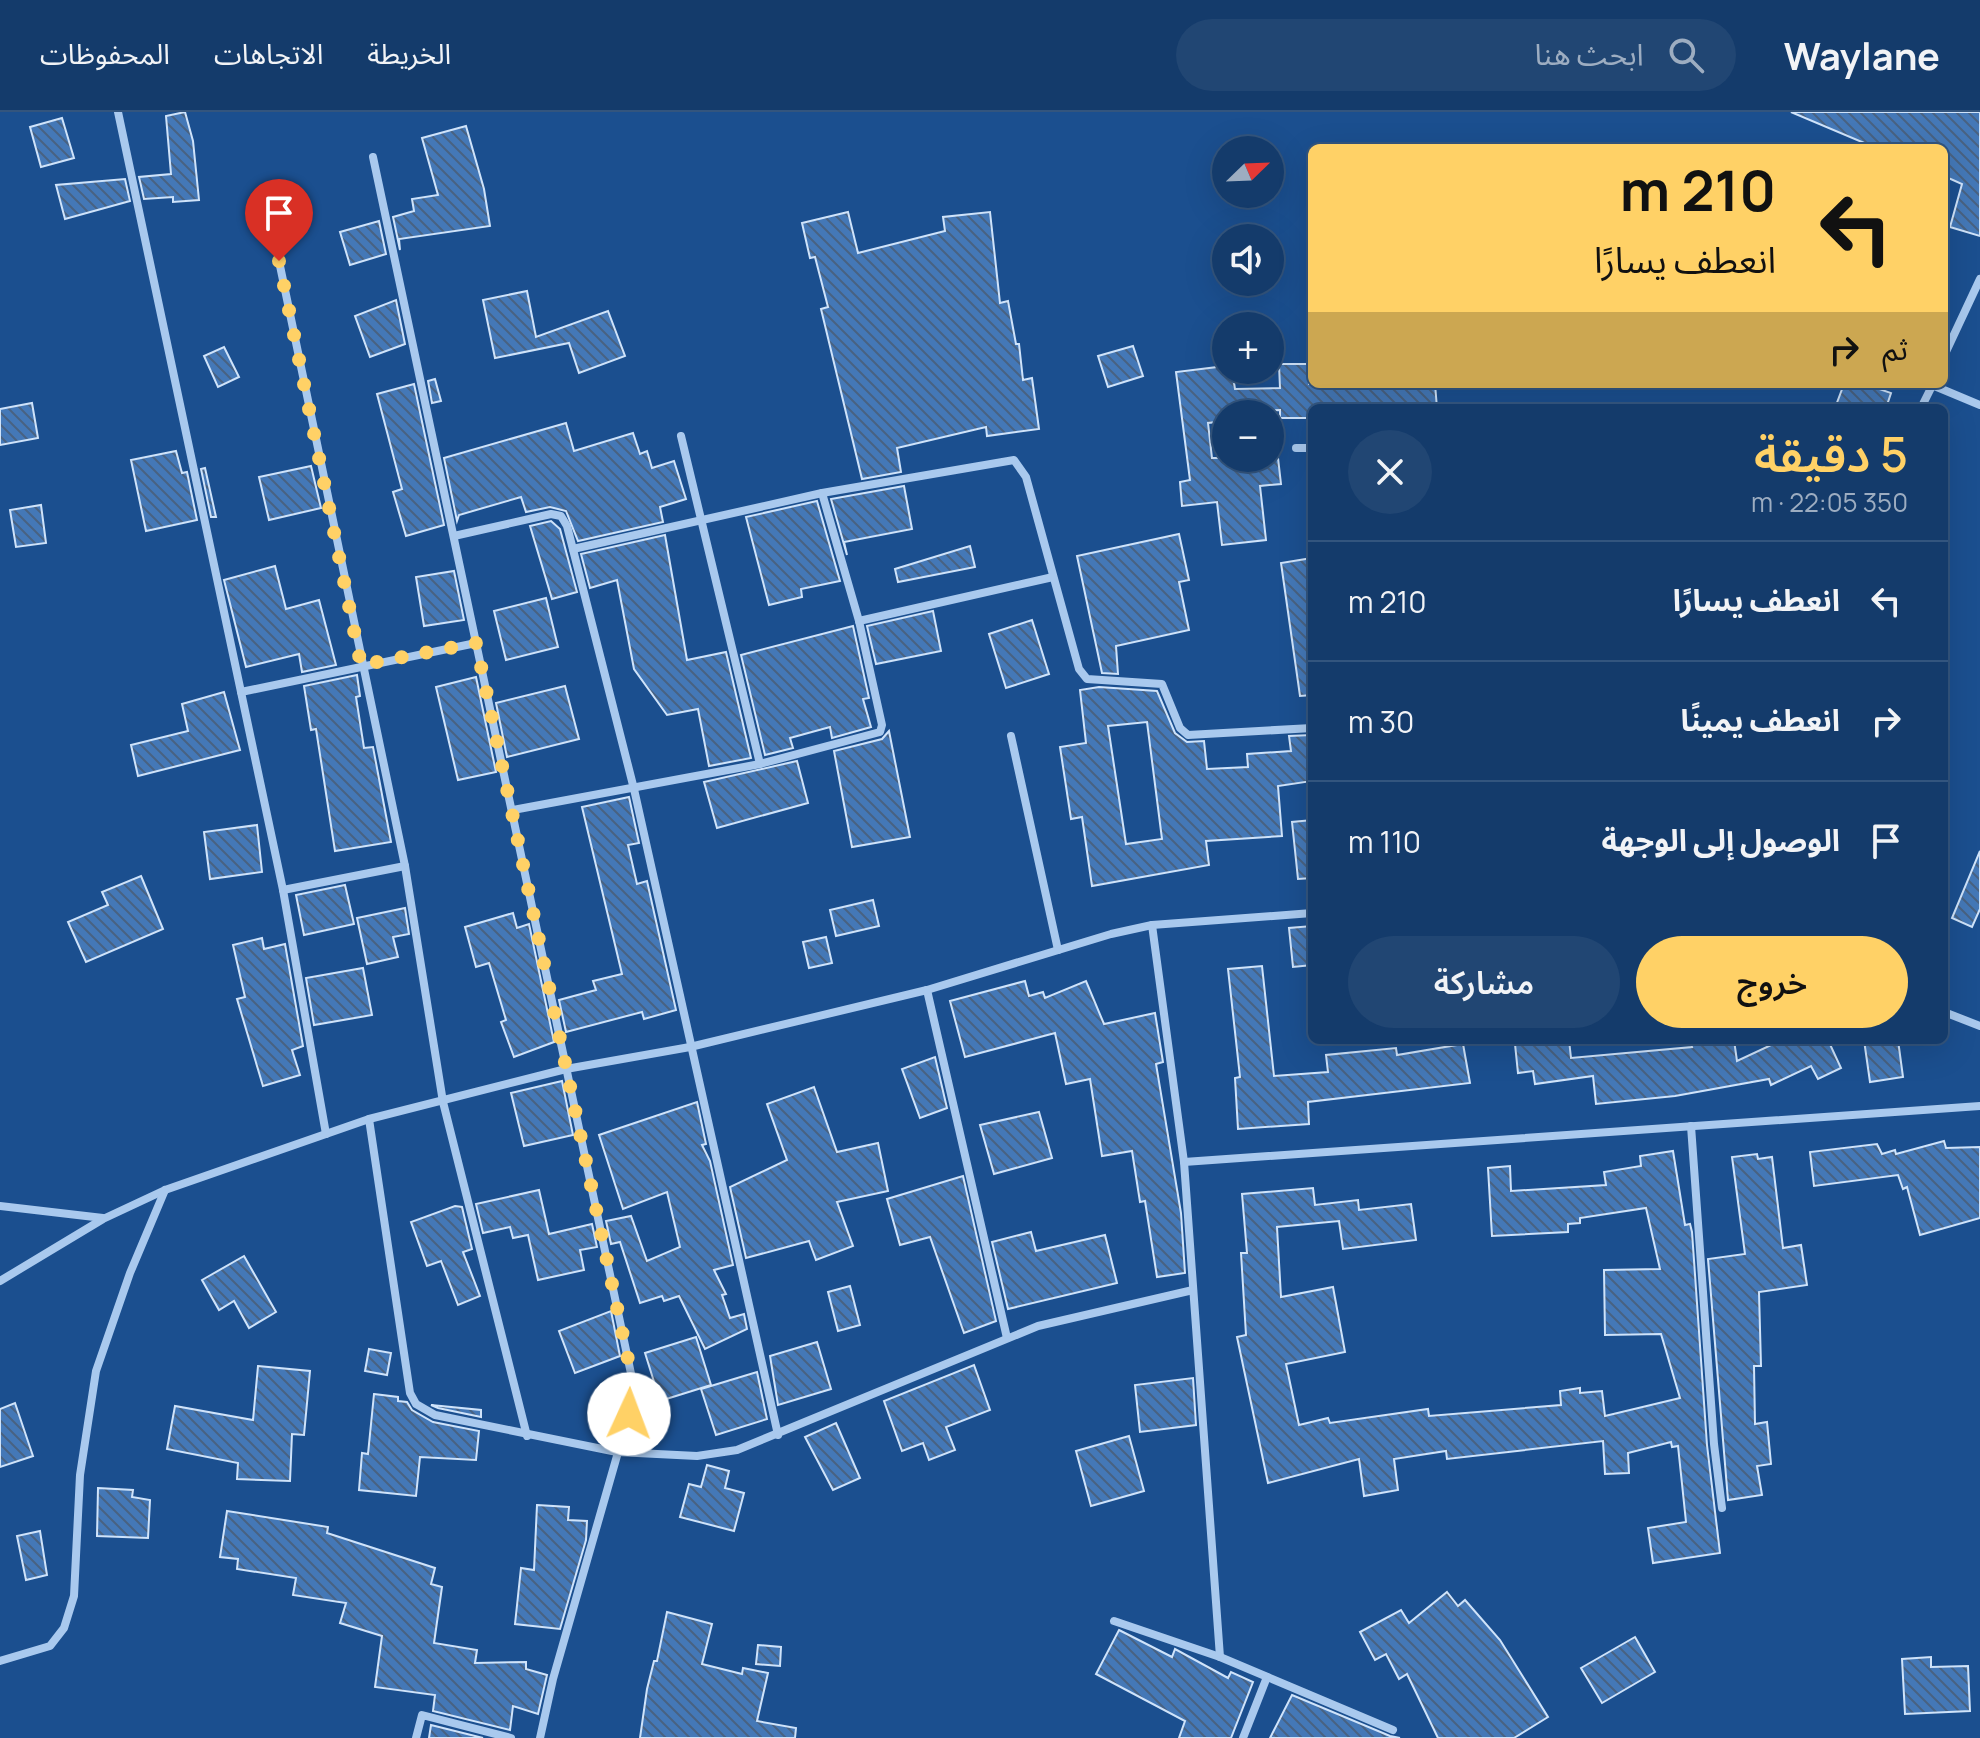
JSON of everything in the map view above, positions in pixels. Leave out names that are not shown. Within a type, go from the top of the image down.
[{"type":"street","points":[[118,112],[283,890],[326,1134]]},
{"type":"street","points":[[373,157],[633,1383],[629,1414],[540,1738]]},
{"type":"street","points":[[279,261],[405,866],[443,1102],[527,1436]]},
{"type":"street","points":[[1948,347],[1980,279]]},
{"type":"street","points":[[1941,388],[1980,405]]},
{"type":"street","points":[[681,436],[760,764]]},
{"type":"street","points":[[1296,448],[1308,448]]},
{"type":"street","points":[[573,549],[822,493],[1014,460],[1026,477],[1079,669],[1087,679],[1162,684],[1180,728],[1188,735],[1308,728]]},
{"type":"street","points":[[513,810],[760,764],[880,732],[882,725],[859,621],[822,493]]},
{"type":"street","points":[[454,536],[556,514],[567,526],[634,789],[778,1435]]},
{"type":"street","points":[[859,621],[1053,577]]},
{"type":"street","points":[[241,692],[476,643]]},
{"type":"street","points":[[1011,736],[1058,950]]},
{"type":"street","points":[[283,890],[405,866]]},
{"type":"street","points":[[0,1281],[103,1219],[165,1190],[369,1119],[566,1069],[690,1047],[927,990],[1152,925],[1308,913]]},
{"type":"street","points":[[1152,925],[1184,1162],[1220,1657]]},
{"type":"street","points":[[927,990],[1007,1338]]},
{"type":"street","points":[[1948,1014],[1980,1026]]},
{"type":"street","points":[[1184,1162],[1980,1106]]},
{"type":"street","points":[[369,1119],[410,1393],[425,1411],[527,1436],[617,1452],[697,1456],[737,1450],[1007,1338],[1069,1318],[1193,1290]]},
{"type":"street","points":[[1691,1126],[1710,1397],[1722,1508]]},
{"type":"street","points":[[0,1661],[50,1646],[64,1628],[74,1596],[80,1475],[96,1371],[130,1273],[165,1190]]},
{"type":"street","points":[[0,1206],[103,1219]]},
{"type":"street","points":[[1114,1621],[1220,1657],[1393,1730]]},
{"type":"street","points":[[1243,1738],[1267,1677]]},
{"type":"street","points":[[416,1738],[422,1715],[511,1738]]},
{"type":"building","points":[[185,112],[193,141],[199,200],[173,202],[173,197],[144,199],[139,177],[171,174],[166,116]]},
{"type":"building","points":[[1791,112],[1980,112],[1980,236],[1950,227],[1962,184],[1948,178],[1948,144],[1867,144]]},
{"type":"building","points":[[62,118],[74,158],[41,167],[30,127]]},
{"type":"building","points":[[466,126],[484,189],[490,226],[399,239],[400,250],[393,217],[414,211],[412,199],[438,195],[422,138]]},
{"type":"building","points":[[125,179],[130,201],[65,219],[56,185]]},
{"type":"building","points":[[848,212],[858,253],[945,231],[943,217],[990,212],[1000,303],[1008,301],[1016,344],[1019,344],[1023,380],[1032,378],[1039,429],[987,436],[986,427],[897,448],[901,472],[862,479],[821,309],[828,307],[815,257],[810,258],[802,223]]},
{"type":"building","points":[[379,221],[386,254],[350,265],[340,232]]},
{"type":"building","points":[[527,291],[536,337],[608,311],[625,356],[579,373],[569,343],[495,358],[483,300]]},
{"type":"building","points":[[396,300],[405,344],[370,357],[355,316]]},
{"type":"building","points":[[1133,346],[1143,376],[1108,387],[1098,356]]},
{"type":"building","points":[[224,347],[239,377],[218,387],[204,356]]},
{"type":"building","points":[[1284,364],[1308,364],[1308,388],[1435,388],[1437,404],[1308,404],[1308,418],[1284,418],[1284,400],[1212,400],[1212,423],[1208,423],[1212,472],[1280,472],[1281,484],[1260,486],[1266,540],[1222,545],[1217,502],[1182,506],[1180,482],[1190,480],[1176,372],[1212,368],[1212,384],[1234,384],[1235,389],[1280,388],[1280,384],[1284,384]]},
{"type":"building","points":[[435,379],[441,401],[432,403],[428,381]]},
{"type":"building","points":[[414,384],[444,525],[406,536],[393,492],[402,489],[377,394]]},
{"type":"building","points":[[1842,388],[1877,388],[1891,393],[1887,404],[1836,404]]},
{"type":"building","points":[[32,403],[38,438],[0,445],[0,409]]},
{"type":"building","points":[[566,423],[574,451],[633,433],[640,454],[647,451],[652,468],[674,461],[686,499],[660,507],[663,522],[578,541],[566,511],[550,507],[526,512],[521,497],[459,515],[457,521],[444,458]]},
{"type":"building","points":[[176,451],[182,473],[187,472],[197,520],[146,531],[131,460]]},
{"type":"building","points":[[311,466],[321,508],[269,520],[259,477]]},
{"type":"building","points":[[205,468],[216,517],[211,517],[201,469]]},
{"type":"building","points":[[904,486],[912,529],[844,542],[847,555],[831,499]]},
{"type":"building","points":[[817,501],[840,581],[801,589],[802,597],[769,605],[746,517]]},
{"type":"building","points":[[41,505],[46,543],[16,547],[10,510]]},
{"type":"building","points":[[551,521],[560,529],[577,592],[552,599],[530,526]]},
{"type":"building","points":[[1179,534],[1189,580],[1179,582],[1189,630],[1116,646],[1118,674],[1102,673],[1077,556]]},
{"type":"building","points":[[665,535],[687,660],[726,652],[751,758],[709,766],[698,709],[667,715],[634,669],[617,580],[590,588],[581,554]]},
{"type":"building","points":[[970,546],[975,567],[898,582],[895,569]]},
{"type":"building","points":[[1308,559],[1308,695],[1300,696],[1281,563]]},
{"type":"building","points":[[275,566],[286,609],[319,600],[336,665],[302,672],[299,654],[246,667],[224,580]]},
{"type":"building","points":[[454,571],[464,620],[424,626],[416,577]]},
{"type":"building","points":[[546,598],[558,647],[506,660],[494,611]]},
{"type":"building","points":[[933,611],[941,651],[876,664],[867,626]]},
{"type":"building","points":[[1032,620],[1049,674],[1006,688],[989,634]]},
{"type":"building","points":[[853,626],[869,698],[863,699],[871,727],[832,738],[830,727],[790,738],[793,748],[765,755],[741,655]]},
{"type":"building","points":[[357,675],[360,696],[356,697],[364,748],[373,747],[391,842],[335,851],[316,729],[311,730],[304,686]]},
{"type":"building","points":[[476,677],[496,772],[458,780],[436,687]]},
{"type":"building","points":[[565,686],[579,739],[507,757],[496,703]]},
{"type":"building","points":[[1099,687],[1157,691],[1175,733],[1187,742],[1204,741],[1207,769],[1248,767],[1247,754],[1291,751],[1289,736],[1308,735],[1308,782],[1278,786],[1282,836],[1206,841],[1209,865],[1092,886],[1082,817],[1071,819],[1060,747],[1086,743],[1080,690]],"holes":[[[1147,722],[1162,839],[1126,844],[1108,726]]]},
{"type":"building","points":[[224,692],[240,750],[138,776],[131,745],[188,731],[182,704]]},
{"type":"building","points":[[889,731],[910,837],[852,847],[834,751],[882,739]]},
{"type":"building","points":[[797,761],[808,803],[717,828],[704,782]]},
{"type":"building","points":[[629,797],[639,843],[628,845],[637,884],[647,881],[676,1010],[644,1019],[642,1012],[566,1032],[559,1000],[596,990],[593,981],[622,974],[582,807]]},
{"type":"building","points":[[1308,820],[1308,878],[1298,879],[1292,822]]},
{"type":"building","points":[[257,825],[262,872],[210,879],[204,832]]},
{"type":"building","points":[[1980,851],[1980,909],[1972,927],[1952,918]]},
{"type":"building","points":[[141,876],[163,929],[86,962],[68,922],[108,905],[102,892]]},
{"type":"building","points":[[345,885],[354,924],[304,935],[296,895]]},
{"type":"building","points":[[873,900],[879,926],[836,936],[830,910]]},
{"type":"building","points":[[405,908],[409,934],[393,937],[398,957],[367,964],[357,918]]},
{"type":"building","points":[[513,913],[517,928],[529,924],[554,1042],[514,1057],[501,1022],[506,1020],[489,963],[476,967],[465,927]]},
{"type":"building","points":[[1308,926],[1308,965],[1293,967],[1289,928]]},
{"type":"building","points":[[826,937],[832,963],[809,968],[803,942]]},
{"type":"building","points":[[262,938],[264,949],[285,944],[303,1046],[292,1050],[300,1075],[263,1086],[237,999],[245,997],[233,945]]},
{"type":"building","points":[[1262,966],[1274,1076],[1328,1072],[1326,1055],[1396,1048],[1397,1055],[1463,1044],[1470,1083],[1308,1102],[1309,1124],[1238,1129],[1235,1078],[1240,1077],[1228,969]]},
{"type":"building","points":[[363,968],[372,1015],[314,1025],[306,978]]},
{"type":"building","points":[[1025,981],[1029,996],[1043,992],[1045,998],[1086,981],[1104,1024],[1155,1013],[1163,1062],[1156,1064],[1181,1213],[1185,1273],[1157,1277],[1145,1201],[1140,1202],[1132,1151],[1102,1156],[1090,1079],[1066,1084],[1055,1033],[965,1057],[950,1001]]},
{"type":"building","points":[[1515,1044],[1569,1044],[1571,1058],[1692,1047],[1691,1044],[1735,1044],[1737,1061],[1773,1044],[1830,1044],[1841,1068],[1818,1079],[1811,1066],[1771,1085],[1769,1079],[1675,1096],[1596,1104],[1593,1076],[1535,1084],[1533,1071],[1518,1073]]},
{"type":"building","points":[[1865,1044],[1899,1044],[1903,1077],[1870,1082]]},
{"type":"building","points":[[935,1057],[947,1108],[920,1118],[902,1069]]},
{"type":"building","points":[[562,1081],[573,1135],[524,1146],[511,1093]]},
{"type":"building","points":[[814,1087],[837,1152],[878,1143],[888,1191],[837,1202],[853,1246],[816,1260],[809,1241],[746,1258],[730,1187],[787,1160],[767,1104]]},
{"type":"building","points":[[697,1102],[706,1144],[702,1145],[710,1161],[733,1265],[714,1270],[726,1294],[722,1295],[730,1318],[744,1314],[747,1329],[705,1349],[679,1296],[664,1301],[662,1296],[640,1303],[620,1242],[611,1244],[606,1221],[631,1216],[647,1261],[680,1247],[667,1192],[623,1209],[599,1135]]},
{"type":"building","points":[[1039,1112],[1052,1158],[994,1174],[980,1125]]},
{"type":"building","points":[[1944,1141],[1946,1148],[1980,1147],[1980,1218],[1920,1235],[1907,1187],[1903,1189],[1898,1175],[1814,1186],[1810,1152],[1877,1144],[1882,1154],[1895,1150],[1896,1154]]},
{"type":"building","points":[[1673,1151],[1685,1225],[1690,1224],[1692,1232],[1707,1445],[1720,1553],[1653,1563],[1648,1528],[1686,1522],[1678,1446],[1672,1447],[1671,1442],[1628,1453],[1629,1473],[1605,1474],[1603,1441],[1447,1459],[1446,1451],[1394,1459],[1398,1490],[1364,1496],[1359,1459],[1268,1483],[1237,1337],[1246,1335],[1241,1253],[1247,1253],[1242,1194],[1313,1188],[1315,1205],[1358,1200],[1359,1210],[1411,1204],[1416,1240],[1343,1249],[1339,1221],[1277,1227],[1281,1297],[1333,1287],[1345,1352],[1286,1364],[1299,1425],[1328,1418],[1330,1423],[1428,1409],[1429,1416],[1561,1405],[1560,1391],[1580,1388],[1580,1393],[1602,1391],[1605,1416],[1680,1398],[1661,1334],[1605,1335],[1604,1270],[1660,1269],[1646,1208],[1580,1218],[1580,1223],[1568,1224],[1568,1232],[1492,1236],[1488,1168],[1510,1166],[1511,1191],[1606,1185],[1604,1172],[1641,1166],[1640,1156]]},
{"type":"building","points":[[1757,1154],[1758,1159],[1772,1157],[1783,1248],[1801,1245],[1807,1285],[1759,1292],[1761,1366],[1754,1366],[1755,1424],[1767,1422],[1771,1464],[1757,1466],[1762,1495],[1728,1500],[1708,1259],[1745,1254],[1732,1157]]},
{"type":"building","points":[[963,1176],[996,1321],[964,1333],[930,1237],[900,1245],[887,1199]]},
{"type":"building","points":[[539,1190],[549,1234],[592,1224],[597,1247],[580,1250],[584,1270],[538,1280],[528,1235],[513,1238],[510,1227],[483,1233],[476,1204]]},
{"type":"building","points":[[455,1206],[462,1207],[472,1249],[463,1252],[480,1296],[458,1305],[441,1261],[427,1266],[411,1222]]},
{"type":"building","points":[[1031,1232],[1036,1251],[1105,1235],[1117,1283],[1008,1309],[992,1242]]},
{"type":"building","points":[[244,1256],[276,1312],[249,1328],[234,1301],[219,1310],[202,1280]]},
{"type":"building","points":[[850,1286],[860,1325],[838,1331],[828,1292]]},
{"type":"building","points":[[611,1311],[620,1356],[575,1373],[559,1331]]},
{"type":"building","points":[[696,1337],[711,1385],[660,1401],[645,1353]]},
{"type":"building","points":[[817,1342],[831,1389],[778,1405],[770,1356]]},
{"type":"building","points":[[369,1349],[391,1353],[387,1375],[365,1371]]},
{"type":"building","points":[[974,1365],[990,1410],[946,1427],[955,1450],[929,1460],[923,1443],[902,1451],[884,1401]]},
{"type":"building","points":[[258,1366],[310,1371],[304,1435],[292,1434],[290,1481],[237,1479],[238,1463],[167,1449],[175,1406],[253,1420]]},
{"type":"building","points":[[757,1372],[767,1419],[716,1435],[701,1389]]},
{"type":"building","points":[[1193,1378],[1196,1425],[1140,1432],[1135,1385]]},
{"type":"building","points":[[374,1394],[398,1397],[398,1401],[407,1402],[412,1410],[433,1422],[479,1431],[476,1460],[420,1457],[416,1496],[359,1490],[362,1453],[368,1454]]},
{"type":"building","points":[[15,1403],[33,1456],[0,1467],[0,1409]]},
{"type":"building","points":[[431,1405],[481,1410],[481,1417],[438,1408]]},
{"type":"building","points":[[836,1423],[860,1478],[833,1490],[805,1437]]},
{"type":"building","points":[[1129,1436],[1144,1491],[1091,1506],[1076,1451]]},
{"type":"building","points":[[707,1465],[729,1471],[725,1488],[744,1493],[734,1531],[680,1517],[689,1484],[701,1487]]},
{"type":"building","points":[[98,1488],[133,1490],[132,1497],[150,1500],[148,1538],[97,1536]]},
{"type":"building","points":[[537,1505],[569,1507],[568,1520],[587,1521],[586,1540],[560,1629],[515,1624],[521,1568],[534,1570]]},
{"type":"building","points":[[227,1511],[328,1527],[327,1533],[435,1568],[431,1584],[442,1587],[434,1643],[477,1650],[475,1663],[526,1662],[526,1669],[547,1675],[538,1714],[513,1706],[510,1730],[433,1711],[435,1695],[375,1687],[382,1636],[340,1623],[346,1603],[293,1595],[296,1578],[237,1569],[238,1559],[220,1557]]},
{"type":"building","points":[[40,1531],[47,1575],[26,1580],[17,1536]]},
{"type":"building","points":[[1447,1592],[1458,1606],[1465,1600],[1500,1640],[1548,1717],[1514,1738],[1438,1738],[1407,1674],[1399,1679],[1386,1654],[1375,1660],[1360,1632],[1401,1610],[1409,1623]]},
{"type":"building","points":[[667,1612],[712,1624],[702,1664],[742,1674],[743,1668],[768,1673],[757,1721],[796,1728],[795,1738],[640,1738],[647,1689],[654,1661],[657,1661]]},
{"type":"building","points":[[1119,1630],[1172,1657],[1175,1649],[1228,1678],[1231,1672],[1253,1682],[1231,1738],[1179,1738],[1185,1721],[1096,1674]]},
{"type":"building","points":[[1635,1637],[1655,1672],[1602,1703],[1581,1668]]},
{"type":"building","points":[[758,1645],[781,1647],[780,1666],[756,1664]]},
{"type":"building","points":[[1931,1657],[1931,1667],[1968,1666],[1970,1711],[1905,1714],[1902,1659]]},
{"type":"building","points":[[1292,1695],[1390,1736],[1400,1738],[1270,1738]]},
{"type":"building","points":[[431,1725],[483,1738],[429,1738]]},
{"type":"route","points":[[279,261],[361,665],[476,643],[633,1383],[629,1414]]}]
